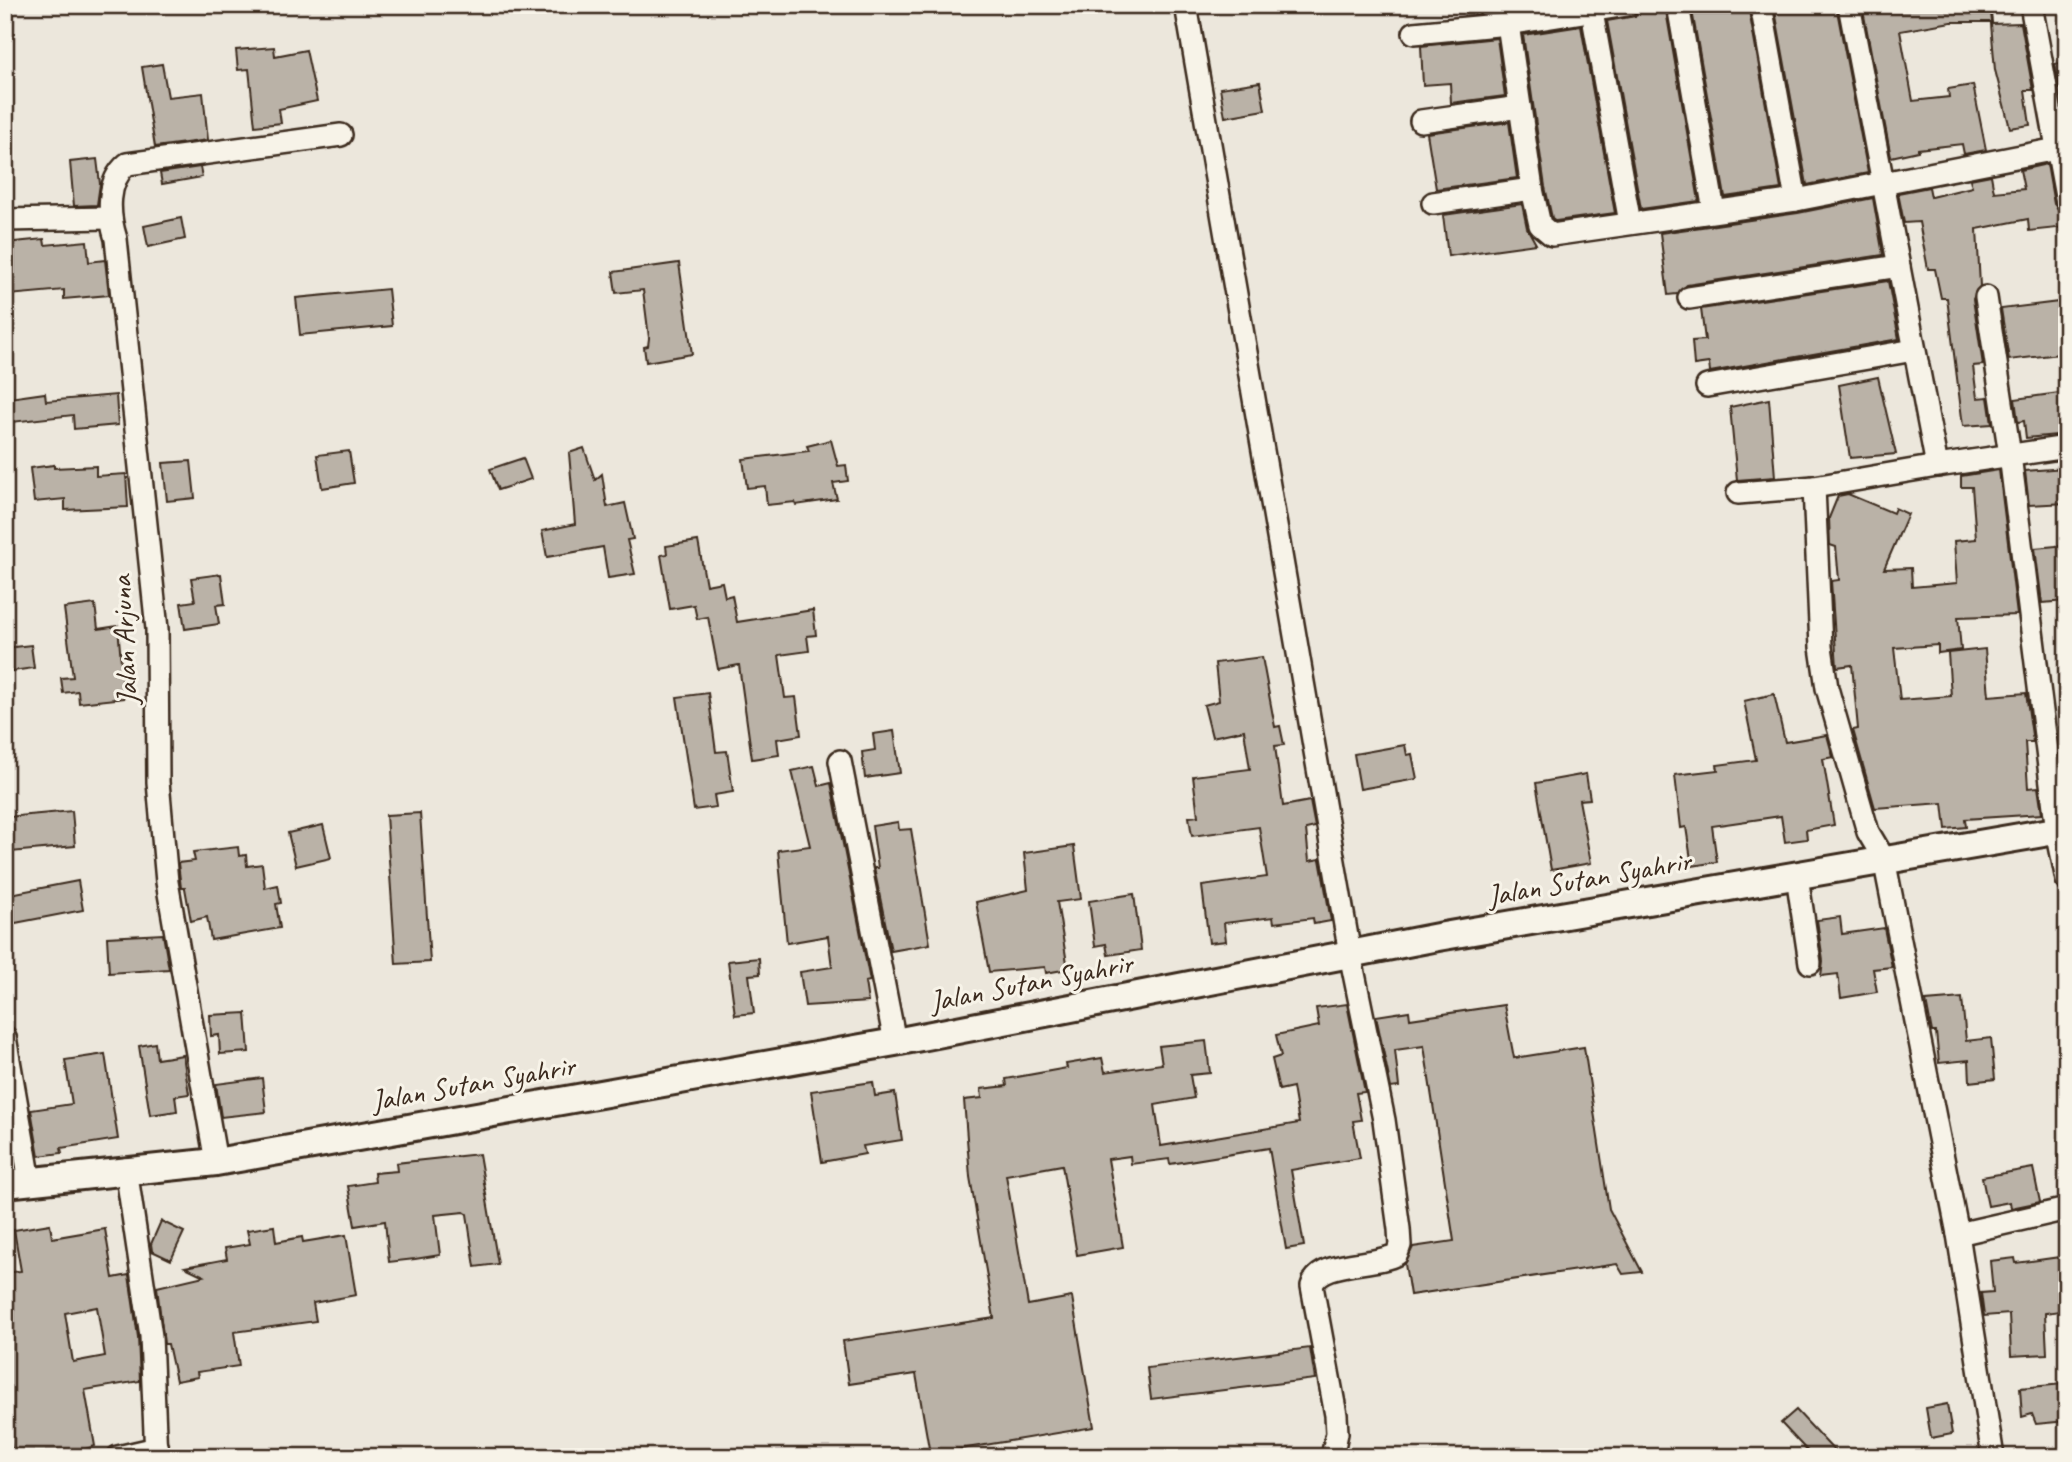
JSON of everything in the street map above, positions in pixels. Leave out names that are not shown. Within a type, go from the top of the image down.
[{"type":"street","points":[[1186,5],[1350,954],[1384,1120],[1400,1245],[1397,1254],[1392,1257],[1323,1271],[1314,1279],[1314,1298],[1336,1415],[1337,1433],[1332,1457]]},
{"type":"street","points":[[1678,5],[1714,211]]},
{"type":"street","points":[[1761,5],[1796,200]]},
{"type":"street","points":[[1849,5],[1937,466]]},
{"type":"street","points":[[2031,5],[2062,148],[2067,202]]},
{"type":"street","points":[[1414,33],[1508,24],[1540,12],[1592,12],[1623,6]]},
{"type":"street","points":[[1592,12],[1630,223]]},
{"type":"street","points":[[1508,24],[1532,189],[1540,225],[1552,235],[1796,200],[2062,148]]},
{"type":"street","points":[[1422,121],[1520,107]]},
{"type":"street","name":"Jalan Arjuna","points":[[216,1162],[167,882],[158,782],[157,629],[116,239],[110,218],[115,180],[118,171],[127,164],[341,135]]},
{"type":"street","points":[[1433,203],[1532,189]]},
{"type":"street","points":[[5,220],[110,218]]},
{"type":"street","points":[[1689,298],[1899,266]]},
{"type":"street","points":[[1986,297],[2067,880]]},
{"type":"street","points":[[1707,386],[1914,350]]},
{"type":"street","points":[[1738,494],[1814,487],[2067,447]]},
{"type":"street","points":[[1814,487],[1821,647],[1828,688],[1868,832],[1884,859],[1958,1234],[1993,1457]]},
{"type":"street","points":[[840,761],[895,1042]]},
{"type":"street","name":"Jalan Sutan Syahrir","points":[[18,1182],[216,1162],[895,1042],[1350,954],[2062,830]]},
{"type":"street","points":[[1797,876],[1810,963]]},
{"type":"street","points":[[5,1037],[18,1182]]},
{"type":"street","points":[[118,1457],[156,1452],[151,1336],[126,1169]]},
{"type":"street","points":[[1958,1234],[2067,1209]]},
{"type":"building","points":[[1640,5],[1645,5],[1645,9],[1665,5],[1699,201],[1641,209],[1607,21],[1635,16]]},
{"type":"building","points":[[1691,5],[1748,5],[1781,189],[1725,197]]},
{"type":"building","points":[[1774,5],[1836,5],[1868,173],[1807,185]]},
{"type":"building","points":[[1862,5],[1990,5],[1992,22],[1951,22],[1900,31],[1913,101],[1949,97],[1948,89],[1973,85],[1986,150],[1964,154],[1962,144],[1918,149],[1891,157]]},
{"type":"building","points":[[2021,23],[2033,90],[2025,90],[2030,125],[2010,128],[1995,70],[1991,24]]},
{"type":"building","points":[[1581,26],[1615,213],[1556,221],[1552,218],[1545,187],[1523,35]]},
{"type":"building","points":[[1497,38],[1505,96],[1451,103],[1450,83],[1423,85],[1421,46]]},
{"type":"building","points":[[274,47],[275,56],[306,50],[317,101],[279,109],[281,123],[255,126],[249,69],[238,70],[236,50]]},
{"type":"building","points":[[2067,62],[2067,89],[2060,89],[2055,64]]},
{"type":"building","points":[[162,64],[168,97],[203,93],[208,140],[155,147],[142,67]]},
{"type":"building","points":[[1260,82],[1265,110],[1225,117],[1220,88]]},
{"type":"building","points":[[1509,122],[1517,178],[1436,189],[1427,133]]},
{"type":"building","points":[[97,159],[100,184],[97,205],[74,206],[70,162]]},
{"type":"building","points":[[2047,164],[2054,204],[2064,215],[2067,227],[2029,231],[2028,219],[1977,229],[1980,286],[1973,299],[1983,365],[1973,366],[1977,398],[1988,397],[1992,424],[1963,426],[1947,298],[1941,298],[1935,269],[1928,269],[1919,222],[1904,223],[1898,193],[1929,187],[1931,197],[1972,187],[1970,179],[1991,175],[1994,192],[2024,189],[2020,170]]},
{"type":"building","points":[[200,167],[202,177],[162,184],[160,173]]},
{"type":"building","points":[[1873,198],[1883,255],[1687,285],[1677,294],[1668,295],[1660,233],[1798,213]]},
{"type":"building","points":[[1522,204],[1527,228],[1536,244],[1448,256],[1443,215]]},
{"type":"building","points":[[181,218],[185,239],[148,247],[144,226]]},
{"type":"building","points":[[44,239],[45,245],[87,241],[89,262],[105,260],[109,295],[64,299],[64,290],[9,295],[5,243]]},
{"type":"building","points":[[679,263],[692,354],[646,362],[644,347],[648,346],[649,338],[643,290],[616,293],[613,272]]},
{"type":"building","points":[[1888,281],[1899,339],[1710,372],[1709,363],[1694,365],[1692,341],[1705,340],[1701,309]]},
{"type":"building","points":[[388,289],[392,326],[300,335],[296,298]]},
{"type":"building","points":[[2067,301],[2067,353],[2009,360],[2001,309]]},
{"type":"building","points":[[1878,377],[1896,454],[1850,458],[1839,385]]},
{"type":"building","points":[[2067,392],[2067,434],[2026,438],[2024,421],[2018,422],[2015,399]]},
{"type":"building","points":[[45,393],[46,401],[116,395],[118,425],[74,429],[73,415],[12,422],[9,398]]},
{"type":"building","points":[[1769,399],[1775,477],[1737,480],[1730,407]]},
{"type":"building","points":[[831,440],[838,466],[846,465],[848,481],[833,483],[837,499],[796,505],[795,502],[767,505],[765,486],[747,488],[743,459],[809,451],[807,446]]},
{"type":"building","points":[[584,448],[595,480],[602,474],[607,507],[625,503],[633,539],[627,540],[635,574],[608,578],[603,547],[547,557],[542,531],[575,524],[569,453]]},
{"type":"building","points":[[349,451],[354,483],[322,488],[317,455]]},
{"type":"building","points":[[523,458],[531,479],[498,490],[490,469]]},
{"type":"building","points":[[191,461],[195,498],[167,501],[163,463]]},
{"type":"building","points":[[54,465],[54,468],[96,466],[96,476],[126,474],[128,507],[65,510],[65,499],[34,502],[30,468]]},
{"type":"building","points":[[2065,468],[2067,503],[2029,505],[2025,471]]},
{"type":"building","points":[[1999,470],[2017,615],[1958,617],[1961,650],[1938,653],[1938,645],[1894,648],[1900,700],[1951,696],[1948,653],[1985,649],[1989,696],[2026,693],[2033,742],[2025,742],[2028,788],[2038,787],[2042,814],[1965,819],[1966,827],[1946,829],[1943,803],[1875,808],[1853,730],[1858,729],[1852,665],[1837,667],[1831,581],[1839,580],[1836,547],[1830,545],[1829,518],[1838,496],[1848,494],[1893,513],[1895,508],[1908,514],[1884,569],[1911,568],[1912,587],[1957,583],[1954,541],[1976,539],[1972,487],[1961,487],[1961,476]]},
{"type":"building","points":[[698,541],[706,585],[722,582],[725,597],[732,595],[737,622],[813,610],[816,635],[807,636],[809,651],[779,655],[785,698],[796,697],[801,735],[777,739],[779,755],[752,759],[739,665],[718,669],[708,617],[697,619],[694,605],[670,609],[661,555],[667,554],[666,546]]},
{"type":"building","points":[[2067,545],[2067,601],[2042,603],[2035,548]]},
{"type":"building","points":[[221,574],[225,604],[216,605],[219,624],[185,629],[181,603],[195,601],[191,578]]},
{"type":"building","points":[[95,604],[98,629],[118,626],[124,698],[79,703],[78,691],[63,693],[61,678],[73,677],[64,608]]},
{"type":"building","points":[[31,645],[34,668],[5,672],[5,648]]},
{"type":"building","points":[[1262,657],[1275,727],[1280,726],[1284,745],[1275,746],[1283,806],[1310,801],[1315,827],[1306,829],[1309,861],[1320,859],[1331,921],[1314,924],[1313,918],[1274,923],[1273,917],[1224,923],[1226,941],[1209,943],[1202,886],[1267,877],[1259,827],[1192,836],[1189,817],[1198,816],[1193,776],[1250,769],[1244,730],[1212,737],[1204,705],[1219,701],[1215,663]]},
{"type":"building","points":[[708,693],[716,752],[727,751],[733,792],[714,795],[716,807],[694,810],[677,697]]},
{"type":"building","points":[[1774,694],[1785,742],[1827,735],[1833,757],[1823,759],[1834,825],[1806,830],[1807,839],[1785,842],[1781,816],[1712,826],[1717,862],[1692,866],[1686,827],[1681,828],[1675,775],[1718,770],[1717,765],[1756,760],[1744,701]]},
{"type":"building","points":[[894,731],[900,773],[865,778],[862,752],[875,750],[873,734]]},
{"type":"building","points":[[1405,745],[1407,755],[1412,754],[1417,779],[1360,789],[1354,754]]},
{"type":"building","points":[[814,766],[819,786],[831,783],[870,981],[865,982],[868,1002],[805,1006],[800,972],[832,967],[828,936],[787,943],[778,850],[810,846],[792,771]]},
{"type":"building","points":[[1586,774],[1590,799],[1579,800],[1591,863],[1551,870],[1536,783]]},
{"type":"building","points":[[72,811],[75,846],[11,852],[7,817]]},
{"type":"building","points":[[420,813],[430,962],[396,964],[386,815]]},
{"type":"building","points":[[898,822],[899,830],[911,829],[930,944],[891,951],[874,868],[878,868],[872,826]]},
{"type":"building","points":[[323,825],[331,858],[296,866],[288,833]]},
{"type":"building","points":[[1074,846],[1081,899],[1057,902],[1068,969],[1046,973],[1045,967],[989,972],[976,902],[1028,890],[1024,853]]},
{"type":"building","points":[[238,847],[239,856],[246,855],[247,866],[262,864],[265,888],[278,885],[281,903],[276,904],[280,928],[211,940],[207,917],[191,921],[185,888],[181,888],[178,863],[195,861],[193,852]]},
{"type":"building","points":[[78,881],[83,910],[5,925],[5,895]]},
{"type":"building","points":[[1134,894],[1141,950],[1108,955],[1106,944],[1095,946],[1089,901]]},
{"type":"building","points":[[1840,917],[1842,934],[1884,928],[1892,967],[1873,969],[1877,992],[1841,998],[1838,974],[1821,976],[1823,961],[1817,920]]},
{"type":"building","points":[[163,934],[169,969],[109,973],[107,937]]},
{"type":"building","points":[[759,958],[760,974],[749,975],[754,1013],[735,1015],[728,961]]},
{"type":"building","points":[[1962,998],[1966,1041],[1991,1038],[1995,1079],[1970,1082],[1969,1060],[1939,1063],[1936,1032],[1932,1032],[1926,1001]]},
{"type":"building","points":[[1347,1004],[1365,1092],[1356,1093],[1361,1120],[1353,1121],[1360,1158],[1291,1170],[1304,1246],[1286,1249],[1269,1148],[1170,1164],[1169,1159],[1131,1164],[1130,1156],[1108,1159],[1123,1247],[1077,1255],[1062,1165],[1006,1175],[1028,1305],[1072,1297],[1094,1427],[930,1454],[916,1374],[849,1384],[843,1341],[994,1318],[970,1177],[964,1100],[982,1098],[981,1089],[1007,1086],[1006,1079],[1067,1068],[1066,1064],[1102,1058],[1105,1072],[1162,1064],[1159,1046],[1206,1041],[1210,1073],[1190,1075],[1194,1098],[1155,1105],[1161,1146],[1299,1123],[1293,1087],[1279,1090],[1272,1059],[1281,1056],[1276,1035],[1319,1026],[1316,1008]]},
{"type":"building","points":[[1504,1005],[1514,1058],[1584,1047],[1609,1209],[1642,1272],[1623,1274],[1617,1264],[1410,1295],[1405,1264],[1413,1247],[1454,1241],[1424,1046],[1395,1050],[1399,1087],[1391,1088],[1376,1016],[1409,1011],[1410,1019]]},
{"type":"building","points":[[246,1013],[249,1052],[220,1054],[219,1035],[211,1036],[210,1015]]},
{"type":"building","points":[[155,1043],[157,1059],[183,1055],[189,1094],[175,1096],[177,1111],[150,1115],[139,1046]]},
{"type":"building","points":[[105,1054],[118,1139],[61,1148],[62,1153],[39,1156],[31,1110],[72,1104],[65,1060]]},
{"type":"building","points":[[262,1078],[266,1112],[221,1117],[216,1084]]},
{"type":"building","points":[[873,1082],[875,1096],[895,1093],[902,1140],[863,1146],[865,1154],[822,1162],[811,1091]]},
{"type":"building","points":[[479,1154],[498,1264],[475,1267],[467,1214],[464,1212],[435,1215],[440,1255],[415,1259],[389,1262],[385,1221],[355,1226],[348,1186],[375,1182],[374,1173],[397,1171],[396,1163]]},
{"type":"building","points":[[2033,1168],[2040,1202],[2011,1208],[2010,1202],[1988,1206],[1982,1177]]},
{"type":"building","points":[[161,1221],[184,1232],[171,1260],[152,1251],[151,1244]]},
{"type":"building","points":[[50,1224],[52,1238],[105,1229],[113,1278],[129,1275],[138,1337],[140,1381],[85,1390],[95,1446],[59,1457],[14,1457],[5,1424],[5,1273],[21,1271],[14,1230]],"holes":[[[97,1307],[105,1356],[73,1362],[65,1313]]]},
{"type":"building","points":[[274,1226],[276,1242],[302,1237],[303,1242],[346,1235],[356,1295],[313,1303],[316,1321],[234,1332],[239,1366],[197,1372],[198,1377],[176,1381],[168,1344],[164,1344],[157,1287],[204,1276],[185,1267],[227,1259],[225,1248],[250,1244],[247,1230]]},
{"type":"building","points":[[2067,1256],[2067,1310],[2045,1313],[2047,1354],[2011,1356],[2009,1314],[1984,1316],[1981,1293],[1993,1292],[1990,1261],[2015,1258],[2016,1263]]},
{"type":"building","points":[[1310,1348],[1315,1379],[1151,1399],[1147,1368]]},
{"type":"building","points":[[2063,1384],[2067,1421],[2036,1424],[2032,1414],[2022,1417],[2020,1388]]},
{"type":"building","points":[[1947,1404],[1952,1434],[1931,1438],[1926,1408]]},
{"type":"building","points":[[1796,1410],[1840,1457],[1813,1457],[1781,1423]]}]
